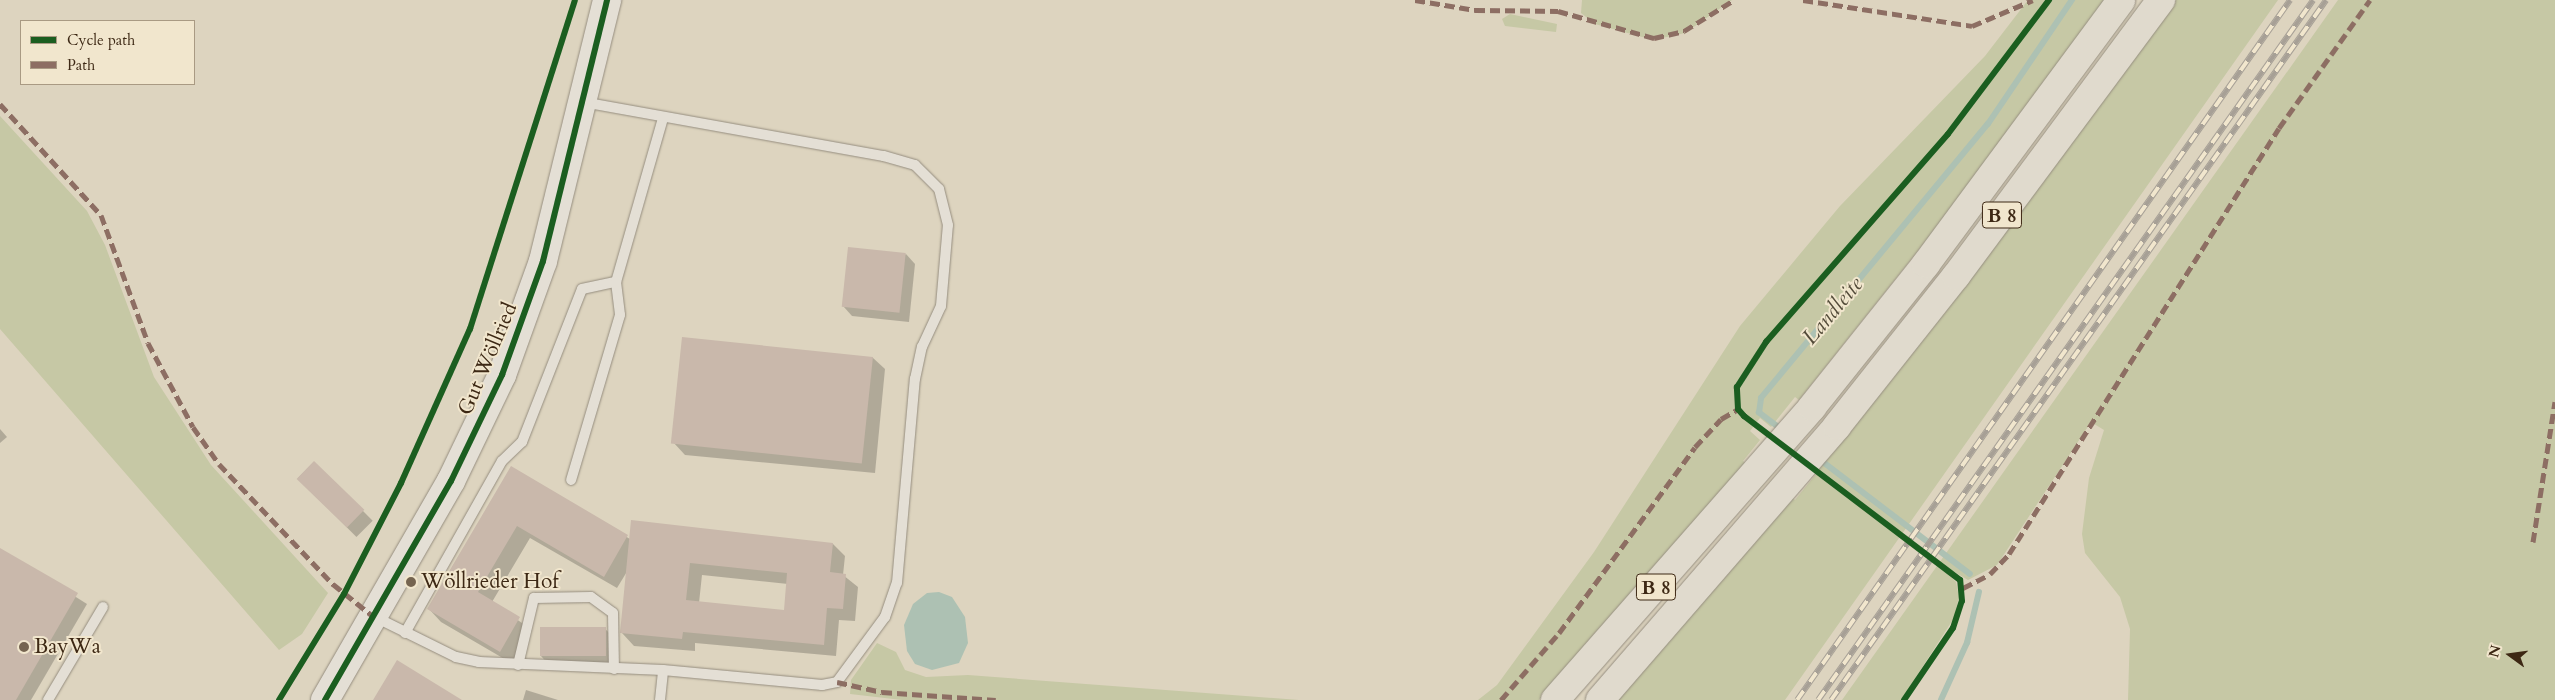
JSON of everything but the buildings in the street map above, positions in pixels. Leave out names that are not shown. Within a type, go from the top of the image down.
[{"type":"highway","name":"B 8","points":[[1555,700],[1757,474],[1812,407],[1926,264],[2121,0]]},
{"type":"highway","name":"B 8","points":[[1600,700],[1837,426],[1956,276],[2161,0]]},
{"type":"street","name":"Gut Wöllried","points":[[325,700],[451,481],[502,375],[543,262],[607,0]]},
{"type":"lane","points":[[374,617],[456,657],[518,665],[663,670],[822,684],[836,682],[872,638],[896,583],[915,379],[922,348],[941,306],[948,225],[939,189],[915,165],[582,102]]},
{"type":"lane","points":[[570,480],[620,315],[616,282],[663,118]]},
{"type":"lane","points":[[405,633],[502,461],[522,442],[582,289],[616,282]]},
{"type":"lane","points":[[518,665],[534,598],[591,598],[613,613],[614,669]]},
{"type":"lane","points":[[48,700],[103,607]]},
{"type":"lane","points":[[660,700],[663,670]]},
{"type":"green space","points":[[1582,0],[1732,0],[1685,33],[1653,40],[1595,24],[1581,13]]},
{"type":"green space","points":[[2028,0],[2106,0],[1921,247],[1799,400],[1795,397],[1771,427],[1760,418],[1750,431],[1760,440],[1743,461],[1748,464],[1630,604],[1539,700],[1478,700],[1497,685],[1594,552],[1740,326],[1840,206],[1985,56]]},
{"type":"green space","points":[[2173,0],[2278,0],[1785,700],[1609,700],[1789,495],[1795,500],[1817,473],[1884,525],[1887,521],[1819,469],[1846,437],[1841,433]]},
{"type":"green space","points":[[2338,0],[2555,0],[2555,700],[2128,700],[2130,629],[2120,597],[2085,553],[2082,534],[2089,478],[2104,430],[2091,422],[1997,565],[1968,580],[1953,571],[1950,576],[1956,582],[1959,597],[1954,618],[1901,700],[1842,700]]},
{"type":"green space","points":[[1510,14],[1557,24],[1556,32],[1505,26],[1502,19]]},
{"type":"green space","points":[[0,116],[87,211],[105,245],[154,377],[211,465],[328,593],[302,634],[279,650],[0,329]]},
{"type":"green space","points":[[877,643],[896,652],[905,670],[926,677],[968,675],[1299,700],[902,700],[850,694],[851,680]]},
{"type":"shaded area","points":[[939,592],[952,597],[965,617],[968,643],[959,663],[932,670],[915,664],[907,651],[904,625],[913,604],[927,593]]},
{"type":"waterway","name":"Landleite","points":[[1783,431],[1759,413],[1761,398],[1988,124],[2072,0]]},
{"type":"waterway","name":"Landleite","points":[[1818,458],[1970,574]]},
{"type":"waterway","points":[[1941,700],[1967,643],[1979,592]]},
{"type":"railway","points":[[1797,700],[2290,0]]},
{"type":"railway","points":[[1818,700],[2313,0]]},
{"type":"railway","points":[[1831,700],[2326,0]]},
{"type":"marked path","points":[[1415,0],[1475,10],[1558,11],[1654,38],[1684,31],[1734,0]]},
{"type":"marked path","points":[[1803,0],[1972,26],[2033,0]]},
{"type":"marked path","points":[[1963,588],[1990,574],[2009,554],[2279,128],[2370,0]]},
{"type":"marked path","points":[[0,104],[101,215],[148,343],[193,427],[219,464],[333,584],[374,617]]},
{"type":"marked path","points":[[2533,542],[2555,402]]},
{"type":"marked path","points":[[1501,700],[1559,633],[1695,447],[1721,419],[1738,409]]},
{"type":"marked path","points":[[837,682],[882,692],[996,700]]},
{"type":"cycle path","points":[[279,700],[344,594],[401,483],[470,329],[575,0]]},
{"type":"cycle path","points":[[325,700],[451,481],[502,375],[543,261],[607,0]]},
{"type":"cycle path","points":[[1904,700],[1953,628],[1962,601],[1960,580],[1744,416],[1738,409],[1737,387],[1766,342],[1948,134],[2049,0]]},
{"type":"place","name":"Wöllrieder Hof","points":[[411,582]]},
{"type":"place","name":"BayWa","points":[[24,647]]}]
